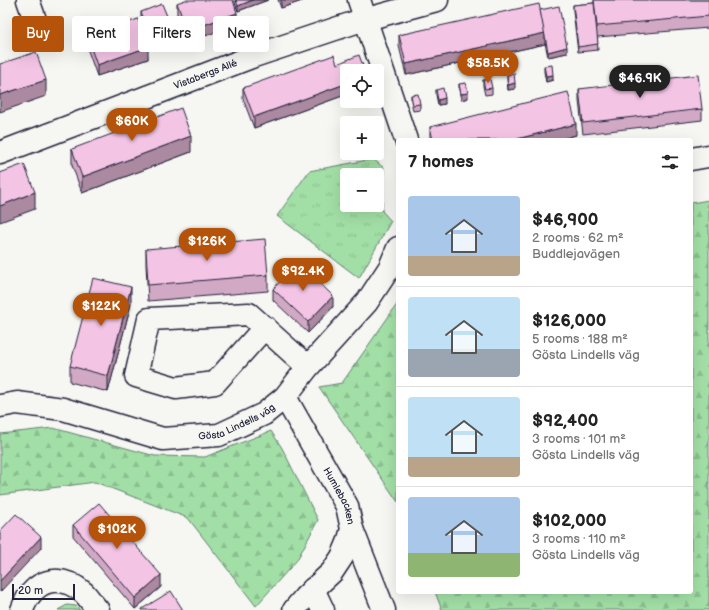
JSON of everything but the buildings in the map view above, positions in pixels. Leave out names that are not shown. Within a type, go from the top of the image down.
[{"type":"street","points":[[28,0],[34,16]]},
{"type":"street","name":"Vistabergs Allé","points":[[0,153],[254,56],[362,9],[437,0]]},
{"type":"street","points":[[362,9],[405,138]]},
{"type":"street","name":"Gösta Lindells väg","points":[[0,406],[17,403],[63,409],[163,439],[219,434],[264,414],[285,397],[308,367],[367,302],[390,267],[396,253]]},
{"type":"street","points":[[266,327],[214,383],[176,388],[136,376],[150,319],[249,314],[266,327],[308,367]]},
{"type":"street","name":"Humlebacken","points":[[285,397],[347,506],[352,529],[342,557],[332,572],[313,589],[294,610]]},
{"type":"street","points":[[352,529],[384,610]]},
{"type":"street","points":[[22,610],[31,593],[51,580],[68,583],[83,593],[98,610]]},
{"type":"street","points":[[313,589],[323,610]]},
{"type":"green space","points":[[368,160],[374,160],[384,168],[340,168],[340,212],[383,212],[391,221],[359,278],[277,216],[309,171]]},
{"type":"green space","points":[[709,200],[709,610],[442,610],[436,594],[693,594],[693,203]]},
{"type":"green space","points":[[396,306],[396,499],[319,387],[342,383]]},
{"type":"green space","points":[[53,428],[155,456],[205,457],[271,431],[282,448],[318,520],[297,560],[256,606],[188,518],[95,482],[0,495],[0,434]]},
{"type":"green space","points":[[67,605],[76,606],[80,610],[58,610]]}]
